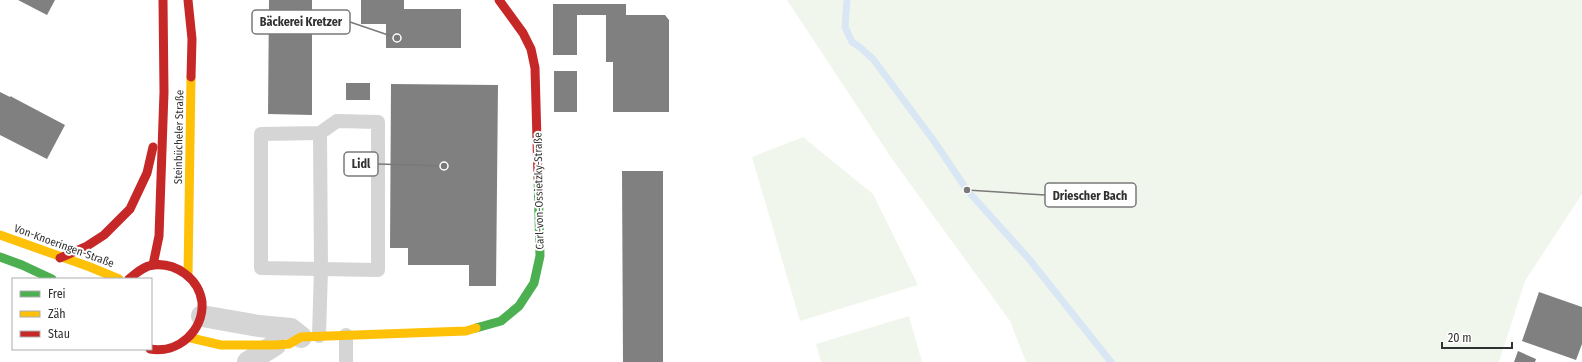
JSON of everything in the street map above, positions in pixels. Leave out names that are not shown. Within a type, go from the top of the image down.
[{"type":"street","name":"Steinbücheler Straße","points":[[152,265],[159,236],[164,98],[163,0]]},
{"type":"street","name":"Steinbücheler Straße","points":[[188,0],[192,47],[188,275]]},
{"type":"street","name":"Carl-von-Ossietzky-Straße","points":[[191,338],[221,344],[275,346],[289,344],[310,336],[466,331],[502,321],[519,306],[534,283],[540,256],[537,120],[534,68],[531,49],[523,33],[499,0]]},
{"type":"street","name":"Steinbücheler Straße","points":[[60,258],[87,246],[104,234],[130,209],[147,173],[164,98]]},
{"type":"street","name":"Von-Knoeringen-Straße","points":[[0,235],[60,258],[98,269],[117,278]]},
{"type":"street","points":[[0,257],[50,278]]},
{"type":"street","points":[[130,278],[138,271],[152,265],[171,266],[188,275],[197,287],[202,301],[202,316],[191,338],[172,352],[152,349]]},
{"type":"street","name":"Carl-von-Ossietzky-Straße","points":[[202,316],[259,326],[291,329],[310,336]]},
{"type":"street","name":"Carl-von-Ossietzky-Straße","points":[[248,362],[275,346]]},
{"type":"lane","points":[[337,121],[378,122],[378,270],[261,268],[261,134],[320,133],[337,121]]},
{"type":"lane","points":[[310,336],[321,269],[320,133]]},
{"type":"lane","points":[[346,335],[346,362]]},
{"type":"shaded area","points":[[787,0],[1582,0],[1582,194],[1525,281],[1499,362],[1026,362],[1010,321],[892,159]]},
{"type":"shaded area","points":[[803,137],[873,194],[918,285],[800,321],[752,157]]},
{"type":"shaded area","points":[[909,316],[922,362],[821,362],[816,344]]},
{"type":"building","points":[[18,0],[55,0],[47,15]]},
{"type":"building","points":[[269,0],[312,0],[312,115],[268,114]]},
{"type":"building","points":[[361,0],[404,0],[404,9],[461,9],[461,48],[386,48],[386,24],[361,24]]},
{"type":"building","points":[[553,4],[626,4],[626,15],[665,15],[669,20],[669,112],[613,112],[613,62],[606,62],[606,15],[577,15],[577,55],[553,55]]},
{"type":"building","points":[[554,71],[577,71],[577,112],[554,112]]},
{"type":"building","points":[[346,83],[370,83],[370,100],[346,100]]},
{"type":"building","points":[[391,84],[498,85],[496,286],[469,286],[469,265],[408,265],[408,248],[390,248]]},
{"type":"building","points":[[0,92],[10,97],[11,96],[65,125],[47,159],[0,135]]},
{"type":"building","points":[[622,171],[663,171],[663,362],[623,362]]},
{"type":"building","points":[[1539,292],[1582,307],[1582,344],[1576,360],[1522,341]]},
{"type":"building","points":[[1518,351],[1536,359],[1535,362],[1514,362]]},
{"type":"waterway","points":[[847,0],[845,27],[852,42],[873,59],[934,141],[967,190],[1029,259],[1111,362]]},
{"type":"traffic: fast","points":[[476,328],[501,321],[519,306],[534,283],[540,256],[538,177]]},
{"type":"traffic: fast","points":[[0,257],[50,278]]},
{"type":"traffic: slow","points":[[188,275],[191,77]]},
{"type":"traffic: slow","points":[[0,235],[117,278]]},
{"type":"traffic: slow","points":[[191,338],[221,345],[275,345],[289,344],[301,337],[466,331],[476,328]]},
{"type":"traffic: jam","points":[[153,265],[159,236],[164,92],[163,0]]},
{"type":"traffic: jam","points":[[188,0],[192,39],[191,77]]},
{"type":"traffic: jam","points":[[499,0],[523,33],[531,49],[535,68],[538,177]]},
{"type":"traffic: jam","points":[[60,258],[87,246],[104,235],[130,209],[147,173],[153,147]]},
{"type":"traffic: jam","points":[[130,278],[146,267],[153,265],[170,266],[178,269],[191,279],[200,294],[202,302],[201,313],[199,322],[194,331],[179,344],[170,348],[160,350],[152,349]]},
{"type":"place","name":"Bäckerei Kretzer","points":[[397,38]]},
{"type":"place","name":"Lidl","points":[[444,166]]},
{"type":"place","name":"Driescher Bach","points":[[967,190]]}]
